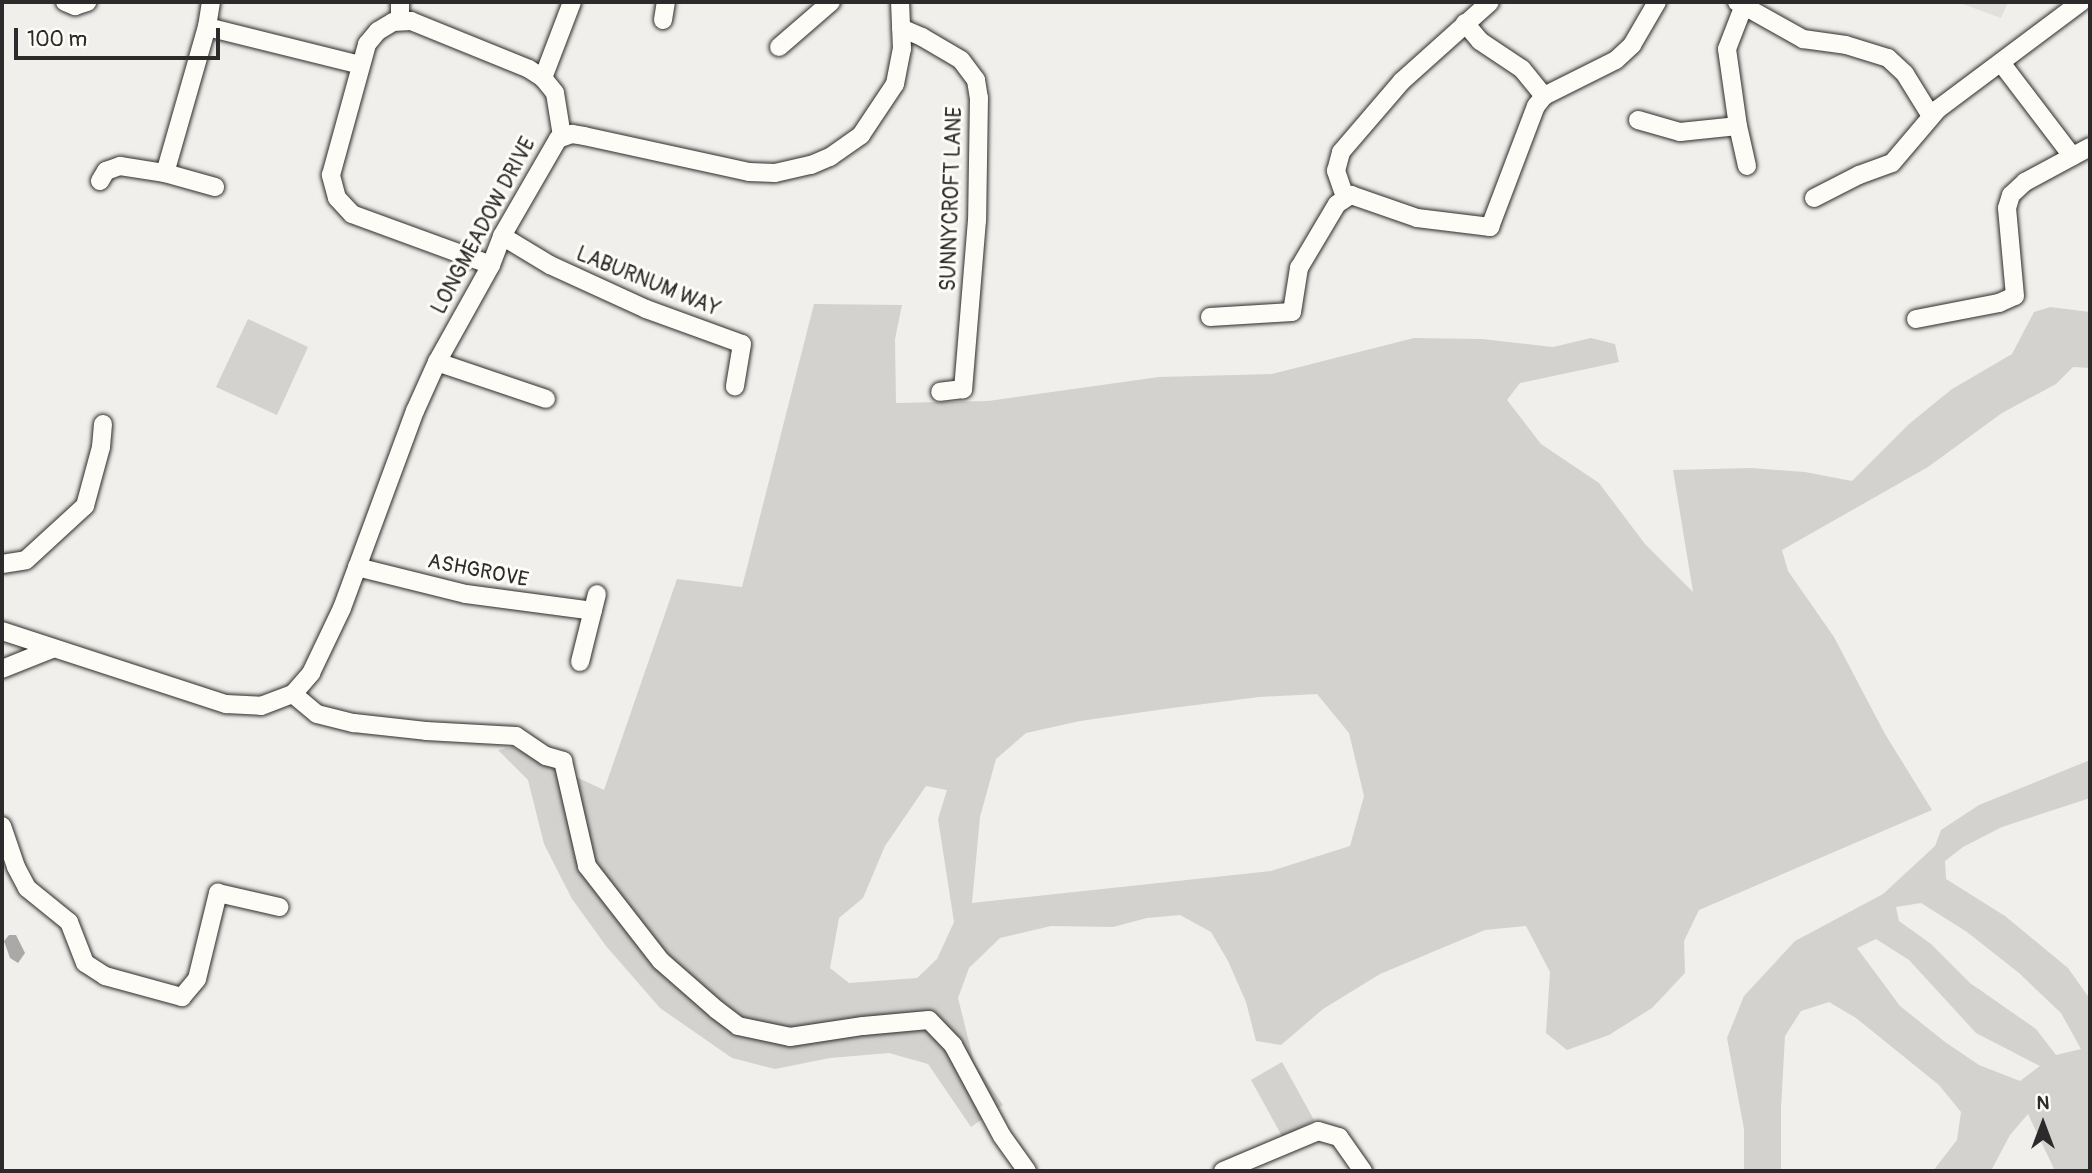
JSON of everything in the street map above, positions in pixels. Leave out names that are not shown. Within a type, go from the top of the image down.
[{"type":"street","points":[[65,2],[75,6],[88,2]]},
{"type":"street","points":[[165,173],[211,2]]},
{"type":"street","points":[[400,2],[400,21]]},
{"type":"street","points":[[543,78],[572,2]]},
{"type":"street","points":[[779,47],[831,2]]},
{"type":"street","name":"LONGMEADOW DRIVE","points":[[293,694],[311,673],[342,608],[437,362],[491,265],[502,236],[562,136],[584,136],[749,172],[775,173],[811,165],[847,146],[872,121],[898,74],[900,2]]},
{"type":"street","points":[[1345,197],[1336,171],[1340,152],[1402,81],[1490,2]]},
{"type":"street","points":[[1210,317],[1292,312],[1299,268],[1324,223],[1345,197],[1359,195],[1385,208],[1417,218],[1490,227],[1529,122],[1544,96],[1616,60],[1632,45],[1657,2]]},
{"type":"street","points":[[1814,198],[1858,175],[1892,163],[1931,116],[2081,2]]},
{"type":"street","points":[[1748,166],[1738,126],[1727,50],[1740,3],[1803,39],[1846,45],[1888,58],[1905,74],[1931,116]]},
{"type":"street","points":[[491,265],[352,214],[337,198],[331,175],[367,44],[378,31],[400,21],[423,25],[543,78],[558,103],[562,136]]},
{"type":"street","points":[[1465,23],[1480,41],[1522,69],[1544,96]]},
{"type":"street","points":[[206,27],[360,65]]},
{"type":"street","name":"SUNNYCROFT LANE","points":[[901,28],[961,60],[976,80],[979,98],[977,220],[963,389],[940,393]]},
{"type":"street","points":[[2002,64],[2072,156]]},
{"type":"street","points":[[1638,120],[1680,132],[1738,126]]},
{"type":"street","points":[[1916,319],[1973,310],[2015,296],[2007,208],[2011,195],[2025,182],[2090,147]]},
{"type":"street","points":[[100,181],[106,171],[116,166],[165,173],[215,187]]},
{"type":"street","name":"LABURNUM WAY","points":[[502,236],[550,265],[610,292],[742,344],[735,386]]},
{"type":"street","points":[[437,362],[546,399]]},
{"type":"street","points":[[2,564],[26,560],[85,506],[101,447],[103,424]]},
{"type":"street","name":"ASHGROVE","points":[[357,567],[466,594],[595,603],[580,662]]},
{"type":"street","points":[[2,631],[226,704],[261,706],[293,694],[317,715],[354,723],[516,736],[546,756],[563,761],[587,866],[661,961],[717,1010],[738,1026],[790,1037],[929,1020],[953,1045],[1002,1136],[1027,1171]]},
{"type":"street","points":[[2,669],[52,649]]},
{"type":"street","points":[[2,826],[16,867],[27,888],[69,922],[85,963],[105,976],[182,997],[197,979],[218,893],[279,907]]},
{"type":"street","points":[[1223,1171],[1318,1131],[1339,1137],[1363,1171]]},
{"type":"shaded area","points":[[1957,2],[2008,2],[2001,18]]},
{"type":"shaded area","points":[[814,304],[902,305],[895,339],[896,403],[988,401],[1159,377],[1272,374],[1414,338],[1482,339],[1553,347],[1591,338],[1615,344],[1619,362],[1520,383],[1507,400],[1541,444],[1599,483],[1645,544],[1693,592],[1673,470],[1751,468],[1805,472],[1852,481],[1909,424],[1952,389],[2012,354],[2034,312],[2050,307],[2090,312],[2090,368],[2073,367],[2056,384],[2002,413],[1928,467],[1782,550],[1788,571],[1834,637],[1885,734],[1932,810],[1699,910],[1684,941],[1685,973],[1652,1008],[1609,1035],[1567,1050],[1546,1033],[1550,972],[1526,926],[1485,930],[1380,974],[1323,1009],[1281,1045],[1256,1041],[1246,1002],[1228,961],[1211,932],[1180,915],[1147,918],[1113,927],[1051,926],[1000,938],[969,968],[958,998],[974,1062],[1003,1105],[971,1127],[928,1064],[889,1053],[830,1058],[775,1069],[732,1058],[660,1008],[606,946],[572,899],[544,844],[528,780],[498,750],[512,747],[604,790],[677,579],[742,587]],"holes":[[[1317,694],[1349,733],[1364,796],[1350,846],[1271,871],[972,903],[980,817],[996,759],[1026,733],[1080,721],[1172,708],[1259,697]],[[926,786],[947,790],[938,819],[954,922],[937,959],[917,978],[849,983],[830,968],[839,918],[863,898],[885,846]]]},
{"type":"shaded area","points":[[248,319],[308,347],[277,415],[216,387]]},
{"type":"shaded area","points":[[2090,760],[2090,798],[2002,827],[1963,847],[1945,861],[1946,879],[2005,916],[2068,968],[2090,999],[2090,1171],[2055,1171],[2028,1114],[2010,1135],[1991,1171],[1933,1171],[1957,1140],[1961,1112],[1939,1085],[1856,1018],[1829,1002],[1801,1011],[1785,1036],[1781,1171],[1744,1171],[1744,1129],[1727,1038],[1744,996],[1795,941],[1883,894],[1935,846],[1941,830],[1979,805]],"holes":[[[1921,903],[1967,932],[2019,973],[2061,1013],[2081,1049],[2056,1055],[2036,1029],[1970,983],[1931,944],[1899,921],[1896,907]],[[1876,939],[1909,960],[1976,1033],[2040,1066],[2020,1081],[1979,1065],[1945,1042],[1900,1006],[1857,948]]]},
{"type":"shaded area","points":[[9,935],[16,935],[25,953],[18,963],[10,958],[4,941]]},
{"type":"shaded area","points":[[1282,1062],[1314,1120],[1283,1138],[1251,1080]]}]
